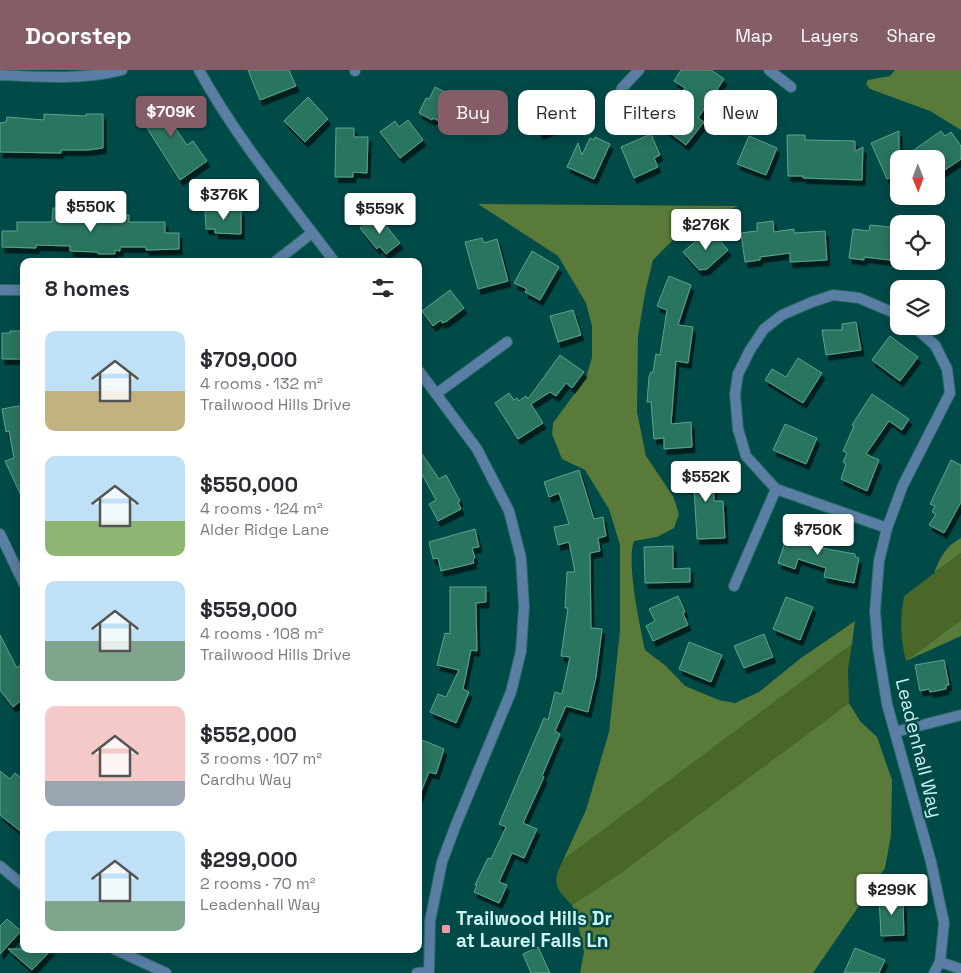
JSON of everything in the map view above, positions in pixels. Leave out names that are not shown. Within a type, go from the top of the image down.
[{"type":"street","points":[[0,75],[44,77],[104,75],[122,70]]},
{"type":"street","points":[[199,70],[217,103],[241,139],[332,258]]},
{"type":"street","points":[[621,90],[639,70]]},
{"type":"street","points":[[769,70],[792,87]]},
{"type":"street","points":[[280,258],[312,233]]},
{"type":"street","points":[[0,290],[20,290]]},
{"type":"street","points":[[886,528],[776,489],[746,456],[738,429],[735,394],[738,374],[750,350],[764,329],[782,315],[833,295],[859,298],[890,311]]},
{"type":"street","name":"Leadenhall Way","points":[[924,335],[935,345],[948,369],[950,393],[903,486],[886,528],[879,561],[875,611],[878,648],[887,704],[930,862],[944,922],[940,962],[934,973]]},
{"type":"street","points":[[436,394],[507,342]]},
{"type":"street","points":[[417,973],[429,972],[430,921],[442,862],[454,826],[511,692],[521,651],[524,607],[521,558],[510,511],[477,449],[422,376]]},
{"type":"street","points":[[734,586],[776,489]]},
{"type":"street","points":[[0,534],[20,576]]},
{"type":"street","points":[[896,732],[961,716]]},
{"type":"street","points":[[0,866],[20,883]]},
{"type":"street","points":[[124,953],[166,973]]},
{"type":"street","points":[[940,962],[961,969]]},
{"type":"green space","points":[[895,70],[961,70],[961,130],[930,111],[870,89],[866,84],[868,80],[890,76]]},
{"type":"green space","points":[[478,204],[739,206],[703,218],[677,236],[653,260],[645,293],[638,336],[637,412],[646,456],[673,496],[679,514],[674,528],[657,537],[634,541],[632,551],[633,579],[645,650],[666,666],[685,686],[719,700],[735,703],[759,692],[801,658],[855,621],[852,644],[563,860],[586,810],[609,732],[620,631],[620,545],[609,509],[585,470],[562,459],[552,434],[553,423],[586,378],[592,357],[592,326],[586,303],[558,256]]},
{"type":"green space","points":[[961,538],[961,553],[934,573],[944,553]]},
{"type":"green space","points":[[961,553],[961,620],[906,661],[901,628],[904,596]]},
{"type":"green space","points":[[961,620],[961,636],[906,661]]},
{"type":"green space","points":[[852,644],[848,670],[849,703],[619,874],[572,905],[561,894],[556,880],[563,860]]},
{"type":"green space","points":[[849,703],[860,721],[877,737],[892,780],[891,835],[885,868],[813,973],[580,973],[584,952],[572,905],[619,874]]},
{"type":"building","points":[[248,70],[289,70],[296,86],[260,100]]},
{"type":"building","points":[[681,70],[711,70],[724,79],[717,90],[704,90],[704,109],[698,118],[704,122],[694,135],[694,90],[683,90],[685,88],[674,81]]},
{"type":"building","points":[[435,87],[441,90],[438,90],[438,120],[433,118],[432,120],[419,113],[426,98],[429,99]]},
{"type":"building","points":[[308,97],[328,119],[305,142],[284,121]]},
{"type":"building","points":[[156,99],[162,108],[171,102],[180,116],[171,122],[187,145],[193,141],[207,161],[180,180],[136,111]]},
{"type":"building","points":[[44,114],[86,116],[86,114],[103,114],[103,148],[61,150],[61,153],[0,152],[0,123],[6,122],[7,117],[44,120]]},
{"type":"building","points":[[408,120],[423,140],[400,158],[380,132],[395,121],[399,127]]},
{"type":"building","points":[[336,128],[354,128],[354,137],[368,137],[367,173],[353,172],[353,177],[335,177]]},
{"type":"building","points":[[899,131],[899,150],[890,150],[890,178],[887,179],[871,143]]},
{"type":"building","points":[[941,131],[945,136],[951,132],[961,146],[961,159],[945,170],[945,150],[914,150]]},
{"type":"building","points":[[651,135],[660,155],[654,158],[658,167],[634,178],[621,147]]},
{"type":"building","points":[[673,135],[694,135],[686,145]]},
{"type":"building","points":[[787,135],[805,135],[805,140],[855,141],[855,151],[863,147],[862,180],[788,176]]},
{"type":"building","points":[[749,136],[777,148],[766,175],[737,164]]},
{"type":"building","points":[[595,137],[610,144],[594,179],[567,167],[578,143],[582,155],[590,138],[594,140]]},
{"type":"building","points":[[53,208],[73,209],[73,211],[77,211],[77,214],[129,215],[129,222],[165,222],[165,233],[179,233],[179,249],[146,250],[146,247],[120,247],[120,251],[115,250],[115,254],[98,254],[98,252],[70,251],[70,246],[2,247],[2,231],[17,231],[17,222],[52,222]]},
{"type":"building","points":[[208,210],[241,210],[241,234],[215,233],[215,229],[206,229],[205,212]]},
{"type":"building","points":[[377,215],[400,243],[386,254],[379,246],[377,249],[360,228]]},
{"type":"building","points":[[773,221],[774,232],[794,229],[794,233],[825,231],[827,260],[790,262],[790,253],[760,257],[760,260],[745,262],[741,233],[757,231],[757,223]]},
{"type":"building","points":[[870,225],[890,227],[890,260],[864,257],[864,260],[849,258],[853,229],[869,231]]},
{"type":"building","points":[[710,229],[728,250],[707,269],[699,270],[683,252]]},
{"type":"building","points":[[482,238],[484,243],[497,239],[508,281],[478,289],[465,242]]},
{"type":"building","points":[[532,251],[559,267],[540,300],[525,292],[527,289],[514,283]]},
{"type":"building","points":[[669,276],[691,285],[678,325],[693,327],[688,363],[676,361],[671,424],[691,422],[692,447],[664,449],[664,438],[654,439],[651,402],[647,402],[649,377],[651,372],[653,372],[656,354],[660,355],[667,310],[657,306]]},
{"type":"building","points":[[450,290],[464,308],[447,321],[442,323],[441,320],[433,326],[422,311]]},
{"type":"building","points":[[573,310],[581,335],[558,342],[550,316]]},
{"type":"building","points":[[856,322],[861,350],[826,355],[822,330],[842,330],[842,324]]},
{"type":"building","points":[[10,331],[20,331],[20,359],[2,359],[2,333],[10,333]]},
{"type":"building","points":[[890,336],[918,357],[900,381],[872,360]]},
{"type":"building","points":[[560,355],[584,372],[572,388],[566,383],[556,396],[550,392],[531,404],[543,423],[518,439],[495,403],[509,393],[514,400],[517,398],[519,401],[526,396],[528,399]]},
{"type":"building","points":[[798,358],[822,373],[803,403],[765,380],[772,369],[786,377]]},
{"type":"building","points":[[872,394],[909,419],[902,430],[889,421],[866,454],[879,460],[867,491],[841,479],[846,464],[843,462],[847,453],[843,451],[854,426],[852,425]]},
{"type":"building","points":[[20,406],[20,493],[5,461],[14,458],[9,431],[6,432],[2,409]]},
{"type":"building","points":[[785,424],[817,438],[806,464],[773,450]]},
{"type":"building","points":[[422,454],[439,479],[446,475],[460,501],[458,502],[461,509],[438,521],[429,504],[436,500],[422,474]]},
{"type":"building","points":[[951,460],[961,465],[961,502],[944,533],[929,525],[936,514],[932,512],[935,506],[930,504]]},
{"type":"building","points":[[713,465],[714,501],[723,501],[725,538],[697,539],[694,488],[686,488],[685,466]]},
{"type":"building","points":[[579,470],[594,519],[603,517],[606,536],[598,538],[600,551],[590,553],[591,628],[602,629],[596,677],[588,712],[566,706],[555,731],[560,734],[542,776],[544,777],[523,823],[537,829],[524,858],[512,853],[499,882],[507,885],[499,903],[474,892],[477,885],[475,885],[488,858],[491,859],[506,827],[499,824],[544,718],[548,720],[555,692],[562,694],[570,657],[561,656],[568,608],[565,608],[567,572],[575,572],[569,542],[558,545],[554,527],[569,524],[559,493],[549,497],[544,482]]},
{"type":"building","points":[[790,527],[819,538],[816,547],[855,554],[855,557],[859,558],[854,583],[824,577],[826,568],[798,559],[795,569],[778,563]]},
{"type":"building","points":[[475,529],[479,547],[472,548],[475,558],[473,560],[474,563],[441,571],[438,558],[433,559],[429,542]]},
{"type":"building","points":[[673,546],[673,569],[690,568],[690,582],[645,583],[644,547]]},
{"type":"building","points":[[450,587],[486,587],[486,602],[476,603],[477,651],[471,650],[463,689],[469,692],[456,723],[430,712],[438,694],[446,697],[459,670],[437,665],[445,633],[450,634]]},
{"type":"building","points":[[678,596],[688,625],[653,641],[646,626],[655,621],[649,609]]},
{"type":"building","points":[[786,597],[813,607],[800,640],[773,629]]},
{"type":"building","points":[[764,634],[773,657],[744,668],[734,646]]},
{"type":"building","points":[[0,635],[17,668],[20,665],[20,701],[13,707],[0,690]]},
{"type":"building","points":[[689,642],[722,655],[711,682],[679,669]]},
{"type":"building","points":[[944,660],[949,685],[946,685],[946,689],[930,692],[929,689],[920,691],[915,665]]},
{"type":"building","points":[[422,740],[444,749],[436,774],[429,772],[422,790]]},
{"type":"building","points":[[0,771],[10,779],[15,773],[20,777],[20,831],[0,815]]},
{"type":"building","points":[[901,896],[904,935],[881,936],[879,897]]},
{"type":"building","points":[[7,919],[20,932],[0,954],[0,926]]},
{"type":"building","points":[[538,947],[550,973],[531,973],[523,954]]},
{"type":"building","points":[[855,948],[885,960],[879,973],[844,973]]},
{"type":"building","points":[[8,949],[20,949],[20,953],[48,953],[32,970]]},
{"type":"place","name":"Trailwood Hills Dr at Laurel Falls Ln","points":[[446,929]]}]
